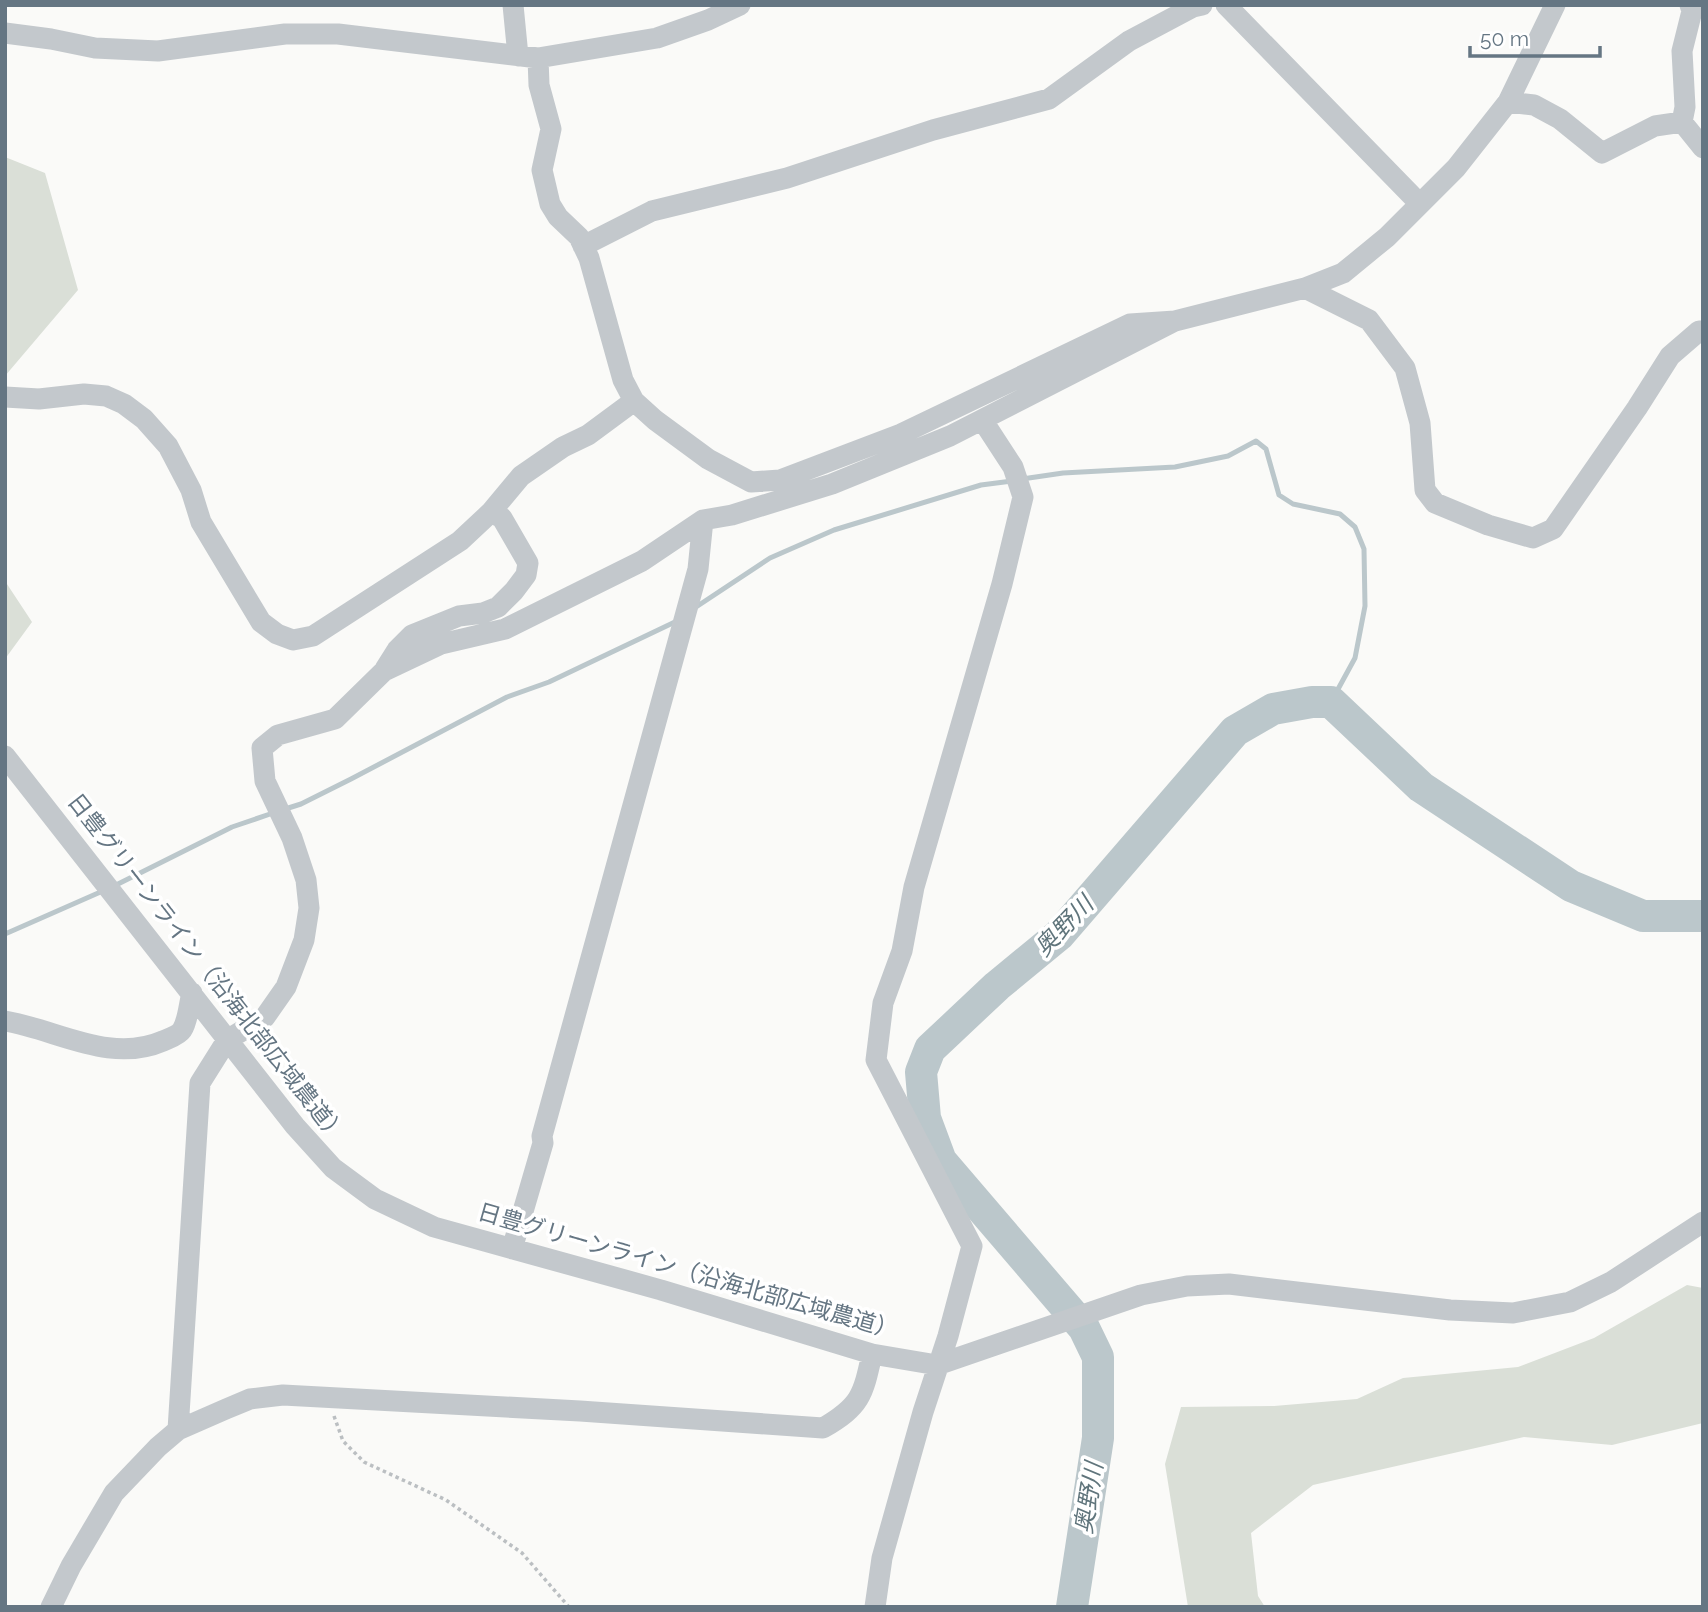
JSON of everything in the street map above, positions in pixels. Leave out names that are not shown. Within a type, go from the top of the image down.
[{"type":"street","points":[[513,5],[528,57],[540,85],[551,129],[542,170],[550,204],[579,237],[589,258],[623,380],[634,401],[708,459],[751,482],[780,480],[901,434],[1130,324],[1175,321],[1305,288],[1343,273],[1387,237],[1456,168],[1508,102],[1555,5]]},
{"type":"street","points":[[5,33],[95,48],[158,51],[285,34],[338,34],[528,57],[657,38],[708,20],[740,5]]},
{"type":"street","points":[[583,246],[652,211],[787,178],[933,130],[1049,99],[1129,41],[1202,5]]},
{"type":"street","points":[[1226,5],[1420,204]]},
{"type":"street","points":[[1682,122],[1685,107],[1682,51],[1692,10],[1690,5]]},
{"type":"street","points":[[1508,102],[1534,105],[1560,119],[1602,153],[1655,126],[1682,122]]},
{"type":"street","points":[[1682,122],[1703,148]]},
{"type":"street","points":[[1305,288],[1369,320],[1405,368],[1420,423],[1424,490],[1435,503],[1488,525],[1533,538],[1553,530],[1670,356],[1699,331],[1703,331]]},
{"type":"street","points":[[384,671],[441,644],[505,629],[642,561],[704,520],[732,515],[832,484],[983,421],[1175,321]]},
{"type":"street","points":[[5,397],[39,399],[84,394],[107,396],[124,404],[144,419],[168,446],[191,490],[201,522],[261,622],[277,634],[293,640],[313,636],[460,541],[491,512],[521,476],[563,447],[588,435],[634,401]]},
{"type":"street","points":[[875,1607],[882,1558],[972,1246],[876,1060],[883,1003],[902,951],[915,887],[1002,584],[1023,496],[1013,467],[983,421]]},
{"type":"street","points":[[178,1430],[200,1083],[228,1041],[265,1017],[286,988],[304,940],[309,908],[306,880],[284,821],[265,781],[262,748],[278,735],[335,719],[384,671],[397,650],[412,635],[459,616],[498,607],[526,575],[528,563],[502,518],[491,512]]},
{"type":"street","points":[[512,1249],[698,569],[704,520]]},
{"type":"street","name":"日豊グリーンライン（沿海北部広域農道）","points":[[5,756],[295,1126],[333,1168],[375,1199],[434,1227],[661,1290],[872,1354],[937,1365],[1141,1295],[1175,1288],[1229,1284],[1450,1310],[1513,1313],[1570,1302],[1611,1282],[1703,1222]]},
{"type":"street","points":[[5,1021],[32,1026],[90,1046],[118,1050],[146,1048],[175,1036],[182,1030],[192,993]]},
{"type":"street","points":[[51,1607],[71,1566],[114,1493],[158,1447],[178,1430],[250,1399],[283,1395],[580,1411],[822,1428],[842,1416],[864,1392],[872,1354]]},
{"type":"path","points":[[327,1398],[343,1441],[364,1462],[446,1500],[522,1553],[569,1607]]},
{"type":"shaded area","points":[[5,157],[45,173],[78,290],[5,376]]},
{"type":"shaded area","points":[[5,581],[32,622],[5,659]]},
{"type":"shaded area","points":[[1687,1285],[1703,1288],[1703,1423],[1612,1445],[1524,1437],[1313,1485],[1251,1533],[1258,1596],[1265,1607],[1188,1607],[1165,1464],[1181,1407],[1274,1406],[1357,1399],[1403,1378],[1518,1367],[1594,1338]]},
{"type":"waterway","points":[[1022,479],[1063,473],[1175,467],[1228,456],[1256,441],[1266,449],[1279,495],[1293,504],[1340,514],[1355,527],[1364,549],[1365,606],[1355,658],[1331,702]]},
{"type":"waterway","points":[[693,609],[770,558],[834,530],[981,485],[1012,481]]},
{"type":"waterway","points":[[282,810],[301,804],[351,779],[507,697],[549,682],[677,621]]},
{"type":"waterway","name":"奥野川","points":[[1072,1607],[1098,1438],[1098,1357],[1084,1328],[941,1161],[925,1118],[921,1072],[930,1049],[997,986],[1059,935],[1235,731],[1273,709],[1312,702],[1331,702],[1421,787],[1571,886],[1643,916],[1703,916]]},
{"type":"waterway","points":[[114,886],[232,827],[273,813]]},
{"type":"waterway","points":[[5,934],[105,890]]}]
